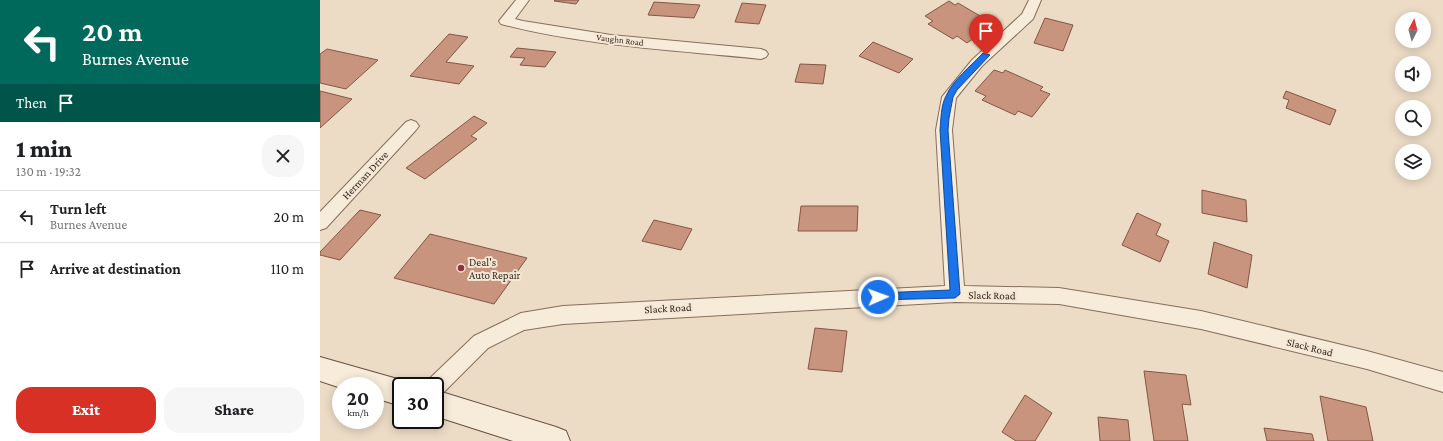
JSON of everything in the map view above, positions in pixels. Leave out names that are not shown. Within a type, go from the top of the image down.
[{"type":"main road","points":[[320,369],[392,390]]},
{"type":"main road","points":[[444,406],[556,441]]},
{"type":"street","name":"Vaughn Road","points":[[523,0],[506,21],[611,40],[761,54]]},
{"type":"street","points":[[955,294],[944,130],[949,97],[977,62],[1028,16],[1035,0]]},
{"type":"street","name":"Herman Drive","points":[[320,223],[410,126]]},
{"type":"street","name":"Slack Road","points":[[444,378],[481,342],[521,322],[571,314],[955,294],[1059,296],[1201,320],[1367,360],[1443,382]]},
{"type":"building","points":[[579,0],[576,4],[554,1]]},
{"type":"building","points":[[949,1],[955,5],[958,3],[987,20],[984,22],[991,26],[967,43],[957,36],[953,39],[928,24],[933,21],[925,16]]},
{"type":"building","points":[[654,2],[700,5],[694,18],[648,15]]},
{"type":"building","points":[[742,3],[766,5],[759,24],[735,22]]},
{"type":"building","points":[[1045,18],[1073,25],[1063,51],[1034,43]]},
{"type":"building","points":[[449,34],[468,37],[446,62],[474,66],[459,84],[410,76]]},
{"type":"building","points":[[873,42],[913,59],[899,73],[859,56]]},
{"type":"building","points":[[517,48],[556,52],[545,67],[520,65],[525,58],[510,57]]},
{"type":"building","points":[[327,49],[378,60],[346,89],[320,83],[320,54]]},
{"type":"building","points":[[800,64],[826,65],[823,84],[795,82]]},
{"type":"building","points":[[994,70],[1003,73],[1005,70],[1043,87],[1040,90],[1050,94],[1032,117],[1018,111],[1015,115],[982,100],[986,96],[975,91]]},
{"type":"building","points":[[320,91],[352,99],[320,128]]},
{"type":"building","points":[[1286,91],[1336,110],[1330,125],[1286,108],[1289,100],[1283,98]]},
{"type":"building","points":[[474,116],[487,123],[471,136],[477,139],[425,179],[406,168]]},
{"type":"building","points":[[1202,190],[1246,200],[1247,222],[1202,213]]},
{"type":"building","points":[[801,206],[858,206],[857,231],[798,231]]},
{"type":"building","points":[[360,210],[381,215],[340,260],[320,255],[320,252]]},
{"type":"building","points":[[1137,213],[1161,224],[1156,235],[1169,241],[1160,262],[1122,245]]},
{"type":"building","points":[[654,220],[692,229],[681,250],[642,241]]},
{"type":"building","name":"Deal's Auto Repair","points":[[430,234],[527,258],[494,304],[394,278]]},
{"type":"building","points":[[1214,242],[1252,255],[1247,288],[1208,274]]},
{"type":"building","points":[[815,328],[847,331],[842,372],[808,369]]},
{"type":"building","points":[[1144,371],[1186,375],[1191,405],[1182,404],[1188,441],[1154,441]]},
{"type":"building","points":[[1025,395],[1052,413],[1035,441],[1016,441],[1002,432]]},
{"type":"building","points":[[1320,396],[1366,407],[1373,441],[1328,441]]},
{"type":"building","points":[[1098,417],[1128,420],[1130,441],[1100,441]]},
{"type":"building","points":[[1264,428],[1312,434],[1314,441],[1267,441]]},
{"type":"place","name":"Deal's Auto Repair","points":[[461,268]]},
{"type":"route","points":[[878,297],[955,294],[944,130],[945,118],[949,97],[954,88],[977,62],[986,55]]}]
